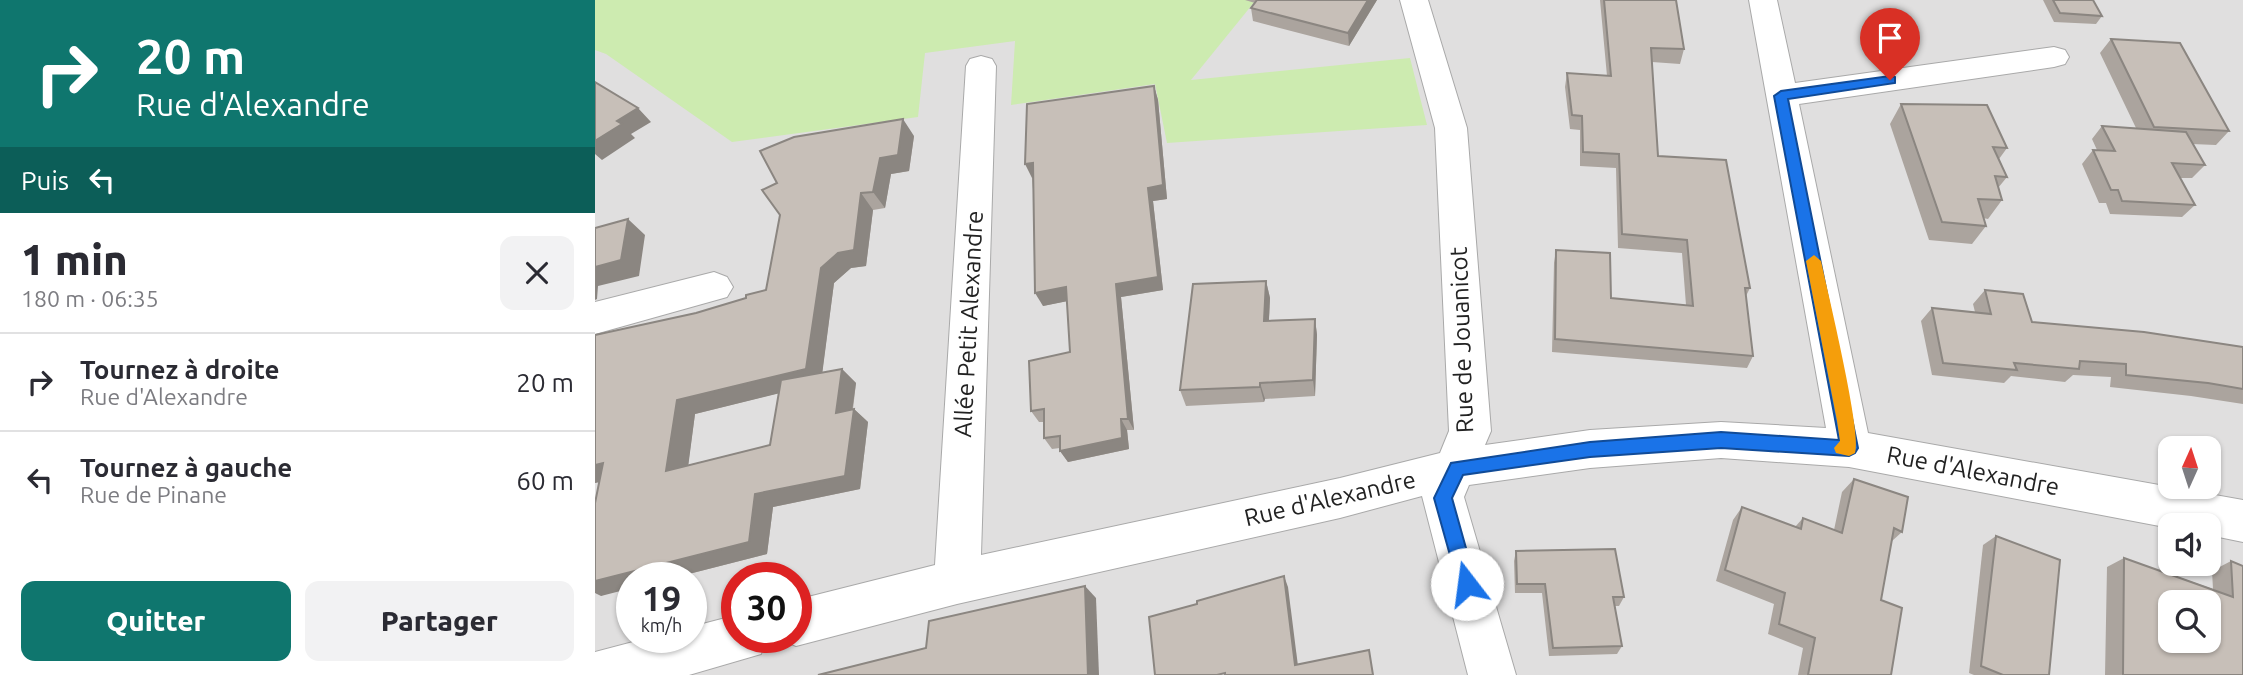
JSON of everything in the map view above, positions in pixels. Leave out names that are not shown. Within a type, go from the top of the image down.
[{"type":"street","name":"Rue de Jouanicot","points":[[1414,0],[1451,128],[1470,431],[1443,498],[1492,675]]},
{"type":"street","points":[[1763,0],[1849,448]]},
{"type":"street","points":[[1781,96],[2054,57]]},
{"type":"street","name":"Allée Petit Alexandre","points":[[957,582],[981,66]]},
{"type":"street","points":[[595,318],[714,287]]},
{"type":"street","name":"Rue d'Alexandre","points":[[812,619],[957,582],[1340,498],[1457,468],[1590,449],[1721,440],[1849,448],[2243,521]]},
{"type":"street","points":[[597,675],[721,643]]},
{"type":"shaded area","points":[[595,0],[2243,0],[2243,675],[595,675]]},
{"type":"green space","points":[[595,0],[1256,0],[1191,80],[1410,58],[1427,125],[1167,143],[1155,84],[1011,105],[1015,41],[925,53],[918,117],[732,142],[606,54],[595,50]]},
{"type":"building","points":[[1257,0],[1368,0],[1348,33],[1251,8]]},
{"type":"building","points":[[1604,0],[1676,0],[1684,49],[1651,48],[1658,156],[1726,160],[1750,288],[1745,288],[1753,356],[1555,339],[1556,250],[1610,253],[1611,298],[1693,306],[1687,240],[1622,234],[1619,154],[1583,152],[1582,116],[1572,115],[1567,73],[1611,76]]},
{"type":"building","points":[[2053,0],[2093,0],[2102,16],[2060,13]]},
{"type":"building","points":[[2111,39],[2180,43],[2229,131],[2154,127]]},
{"type":"building","points":[[595,82],[638,108],[617,121],[622,124],[595,141]]},
{"type":"building","points":[[1154,86],[1163,185],[1148,188],[1158,277],[1116,284],[1128,419],[1121,419],[1122,438],[1060,451],[1060,436],[1044,438],[1044,409],[1031,411],[1029,361],[1070,352],[1066,287],[1035,293],[1033,163],[1025,164],[1027,104]]},
{"type":"building","points":[[1901,104],[1987,105],[2007,148],[1993,147],[2007,177],[1995,176],[2002,200],[1978,199],[1986,226],[1942,222]]},
{"type":"building","points":[[903,119],[898,155],[880,158],[873,192],[861,193],[854,250],[838,253],[821,268],[806,369],[677,400],[666,471],[770,445],[781,380],[842,369],[836,413],[854,409],[845,476],[755,494],[749,542],[670,562],[616,562],[616,576],[595,581],[595,503],[603,463],[595,465],[595,335],[696,313],[766,290],[780,215],[762,190],[777,183],[760,151],[794,137]]},
{"type":"building","points":[[2102,126],[2186,132],[2205,165],[2172,163],[2195,205],[2122,201],[2118,190],[2111,190],[2093,150],[2115,151]]},
{"type":"building","points":[[628,219],[621,260],[595,267],[595,228]]},
{"type":"building","points":[[1266,281],[1264,321],[1315,319],[1313,380],[1260,383],[1260,387],[1180,390],[1193,284]]},
{"type":"building","points":[[1985,290],[2023,294],[2032,322],[2144,332],[2243,347],[2243,389],[2126,375],[2126,364],[2080,361],[2079,369],[2014,363],[2017,370],[1943,363],[1932,308],[1991,314]]},
{"type":"building","points":[[1854,479],[1908,497],[1902,532],[1894,528],[1881,600],[1902,608],[1891,675],[1808,675],[1815,638],[1779,624],[1785,593],[1725,570],[1742,507],[1801,529],[1803,518],[1842,533]]},
{"type":"building","points":[[1996,536],[2060,560],[2049,675],[2003,675],[1981,666]]},
{"type":"building","points":[[1615,549],[1624,597],[1613,597],[1622,646],[1553,648],[1545,584],[1517,584],[1516,551]]},
{"type":"building","points":[[2124,558],[2158,570],[2158,576],[2174,576],[2213,590],[2158,590],[2158,653],[2221,653],[2221,593],[2233,597],[2231,561],[2243,566],[2243,675],[2123,675]]},
{"type":"building","points":[[1284,576],[1295,665],[1369,650],[1373,675],[1155,675],[1149,617]]},
{"type":"building","points":[[1085,586],[1088,675],[818,675],[926,648],[929,621]]},
{"type":"slow traffic","points":[[1814,261],[1846,421],[1849,448],[1842,448]]},
{"type":"route","points":[[1467,584],[1443,498],[1457,468],[1590,449],[1721,440],[1849,448],[1846,421],[1781,96],[1890,80]]}]
